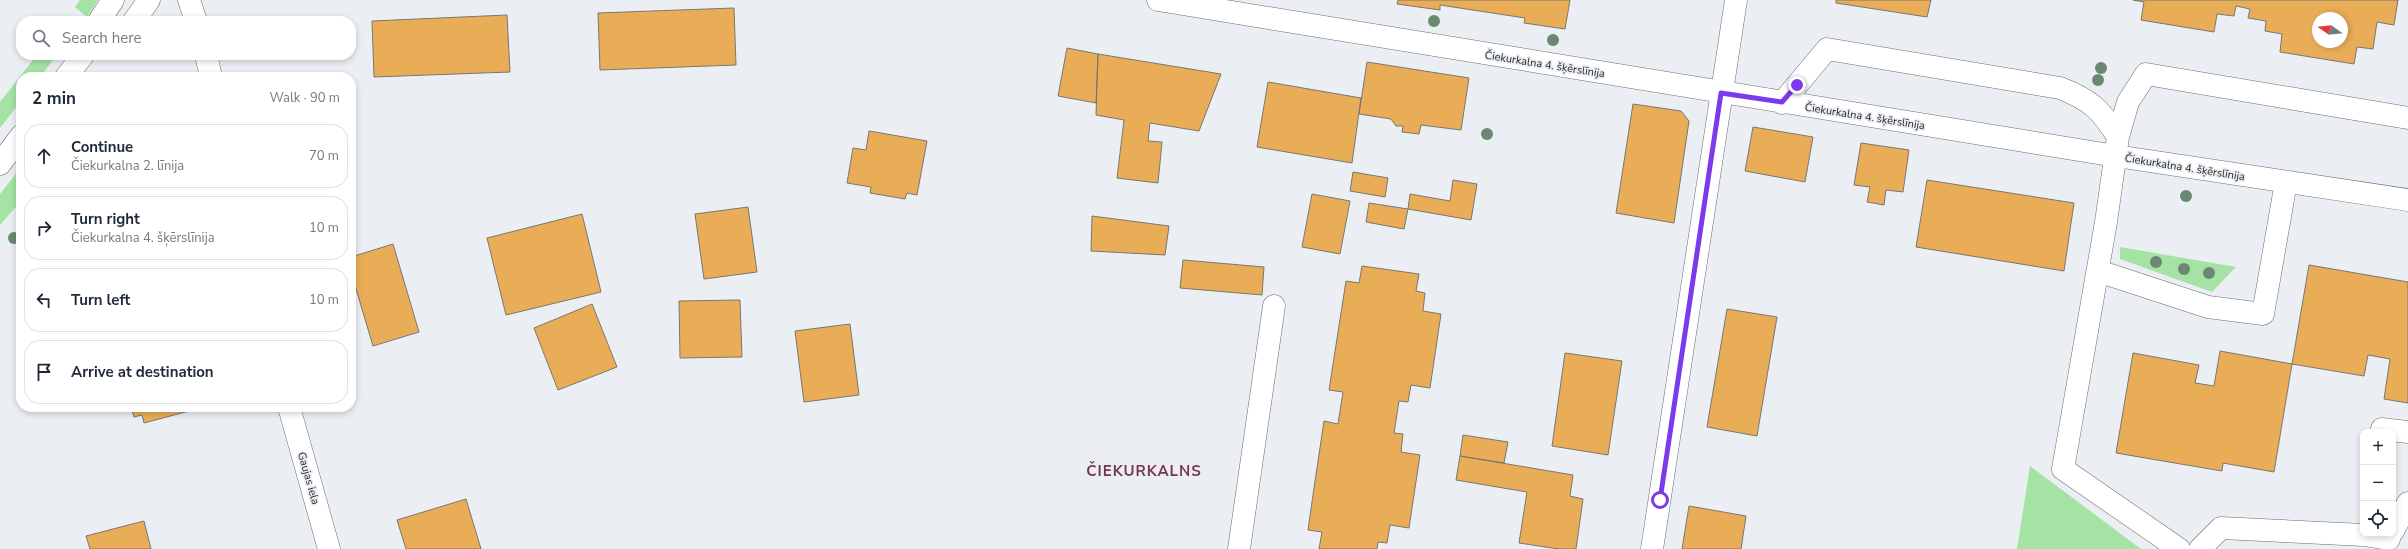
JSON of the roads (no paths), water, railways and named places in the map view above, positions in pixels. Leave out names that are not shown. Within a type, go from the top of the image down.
[{"type":"street","points":[[103,16],[114,0]]},
{"type":"street","points":[[138,16],[149,0]]},
{"type":"street","points":[[189,0],[194,16]]},
{"type":"street","name":"Čiekurkalna 4. šķērslīnija","points":[[1158,0],[1721,93],[2117,146],[2286,182],[2408,200]]},
{"type":"street","points":[[1652,549],[1736,0]]},
{"type":"street","points":[[1782,102],[1827,49],[2060,88],[2078,95],[2102,112],[2117,146]]},
{"type":"street","points":[[70,72],[78,60]]},
{"type":"street","points":[[207,60],[210,72]]},
{"type":"street","points":[[2178,549],[2063,469],[2098,271],[2117,146],[2128,102],[2146,74],[2408,118]]},
{"type":"street","points":[[0,164],[16,143]]},
{"type":"street","points":[[2098,271],[2208,307],[2263,314],[2286,182]]},
{"type":"street","points":[[1239,549],[1274,306]]},
{"type":"street","name":"Gaujas iela","points":[[290,412],[329,549]]},
{"type":"street","points":[[2396,431],[2408,432]]},
{"type":"street","points":[[2390,538],[2408,503]]},
{"type":"street","points":[[2200,549],[2221,528],[2360,534]]},
{"type":"district","name":"ČIEKURKALNS","points":[[1144,471]]}]
